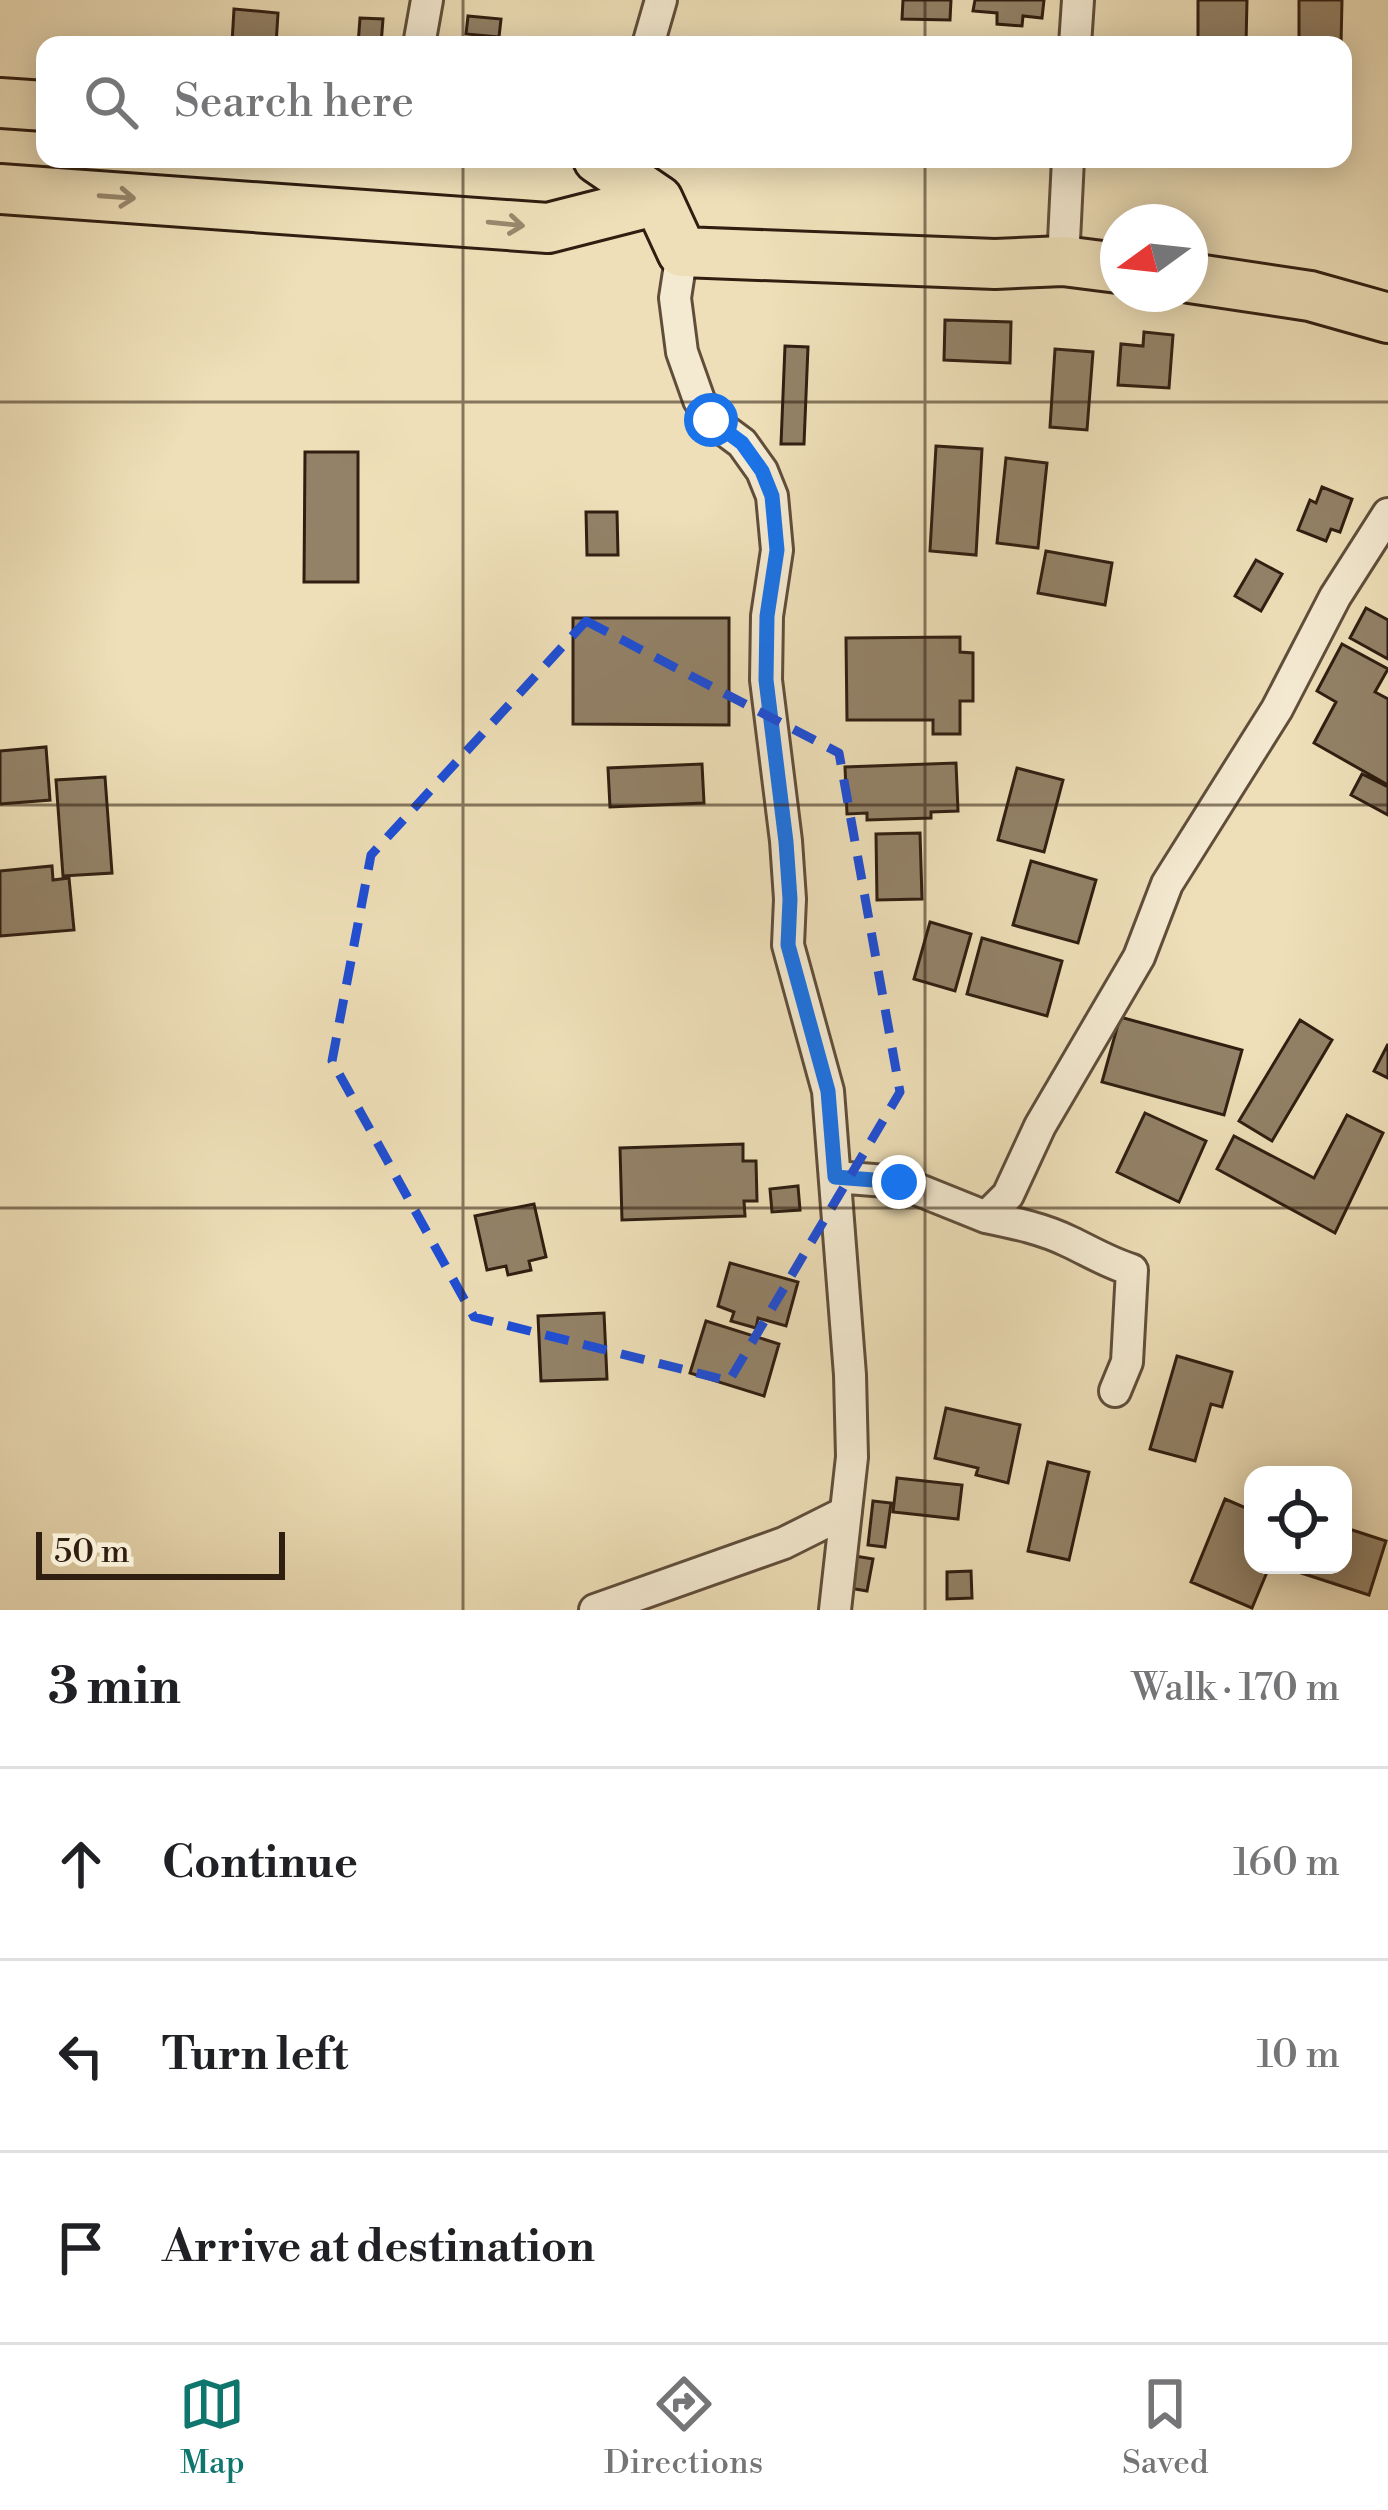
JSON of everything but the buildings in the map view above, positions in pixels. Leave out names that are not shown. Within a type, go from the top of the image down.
[{"type":"main road","points":[[0,103],[36,105]]},
{"type":"main road","points":[[611,168],[658,200],[682,253],[1100,266]]},
{"type":"main road","points":[[0,189],[548,228],[658,200]]},
{"type":"main road","points":[[1208,281],[1310,296],[1388,318]]},
{"type":"street","points":[[421,36],[427,0]]},
{"type":"street","points":[[651,36],[661,0]]},
{"type":"street","points":[[1076,36],[1078,0]]},
{"type":"street","points":[[1063,261],[1068,168]]},
{"type":"street","points":[[682,253],[676,298],[682,352],[699,400],[711,420],[742,443],[762,471],[772,496],[777,550],[767,616],[766,680],[786,842],[788,945],[828,1091],[850,1375],[852,1457],[835,1610]]},
{"type":"street","points":[[986,1217],[1008,1195],[1040,1126],[1139,957],[1167,884],[1277,709],[1334,598],[1388,514]]},
{"type":"street","points":[[835,1177],[899,1182],[986,1217],[1068,1241],[1104,1262],[1132,1270],[1127,1362],[1115,1391]]},
{"type":"street","points":[[595,1610],[784,1544],[846,1512]]},
{"type":"highlighted area","points":[[586,621],[839,753],[900,1092],[729,1381],[474,1317],[332,1061],[371,855]]},
{"type":"route","points":[[711,420],[742,443],[762,471],[772,496],[777,550],[767,616],[766,680],[786,842],[788,945],[828,1091],[835,1177],[899,1182]]}]
